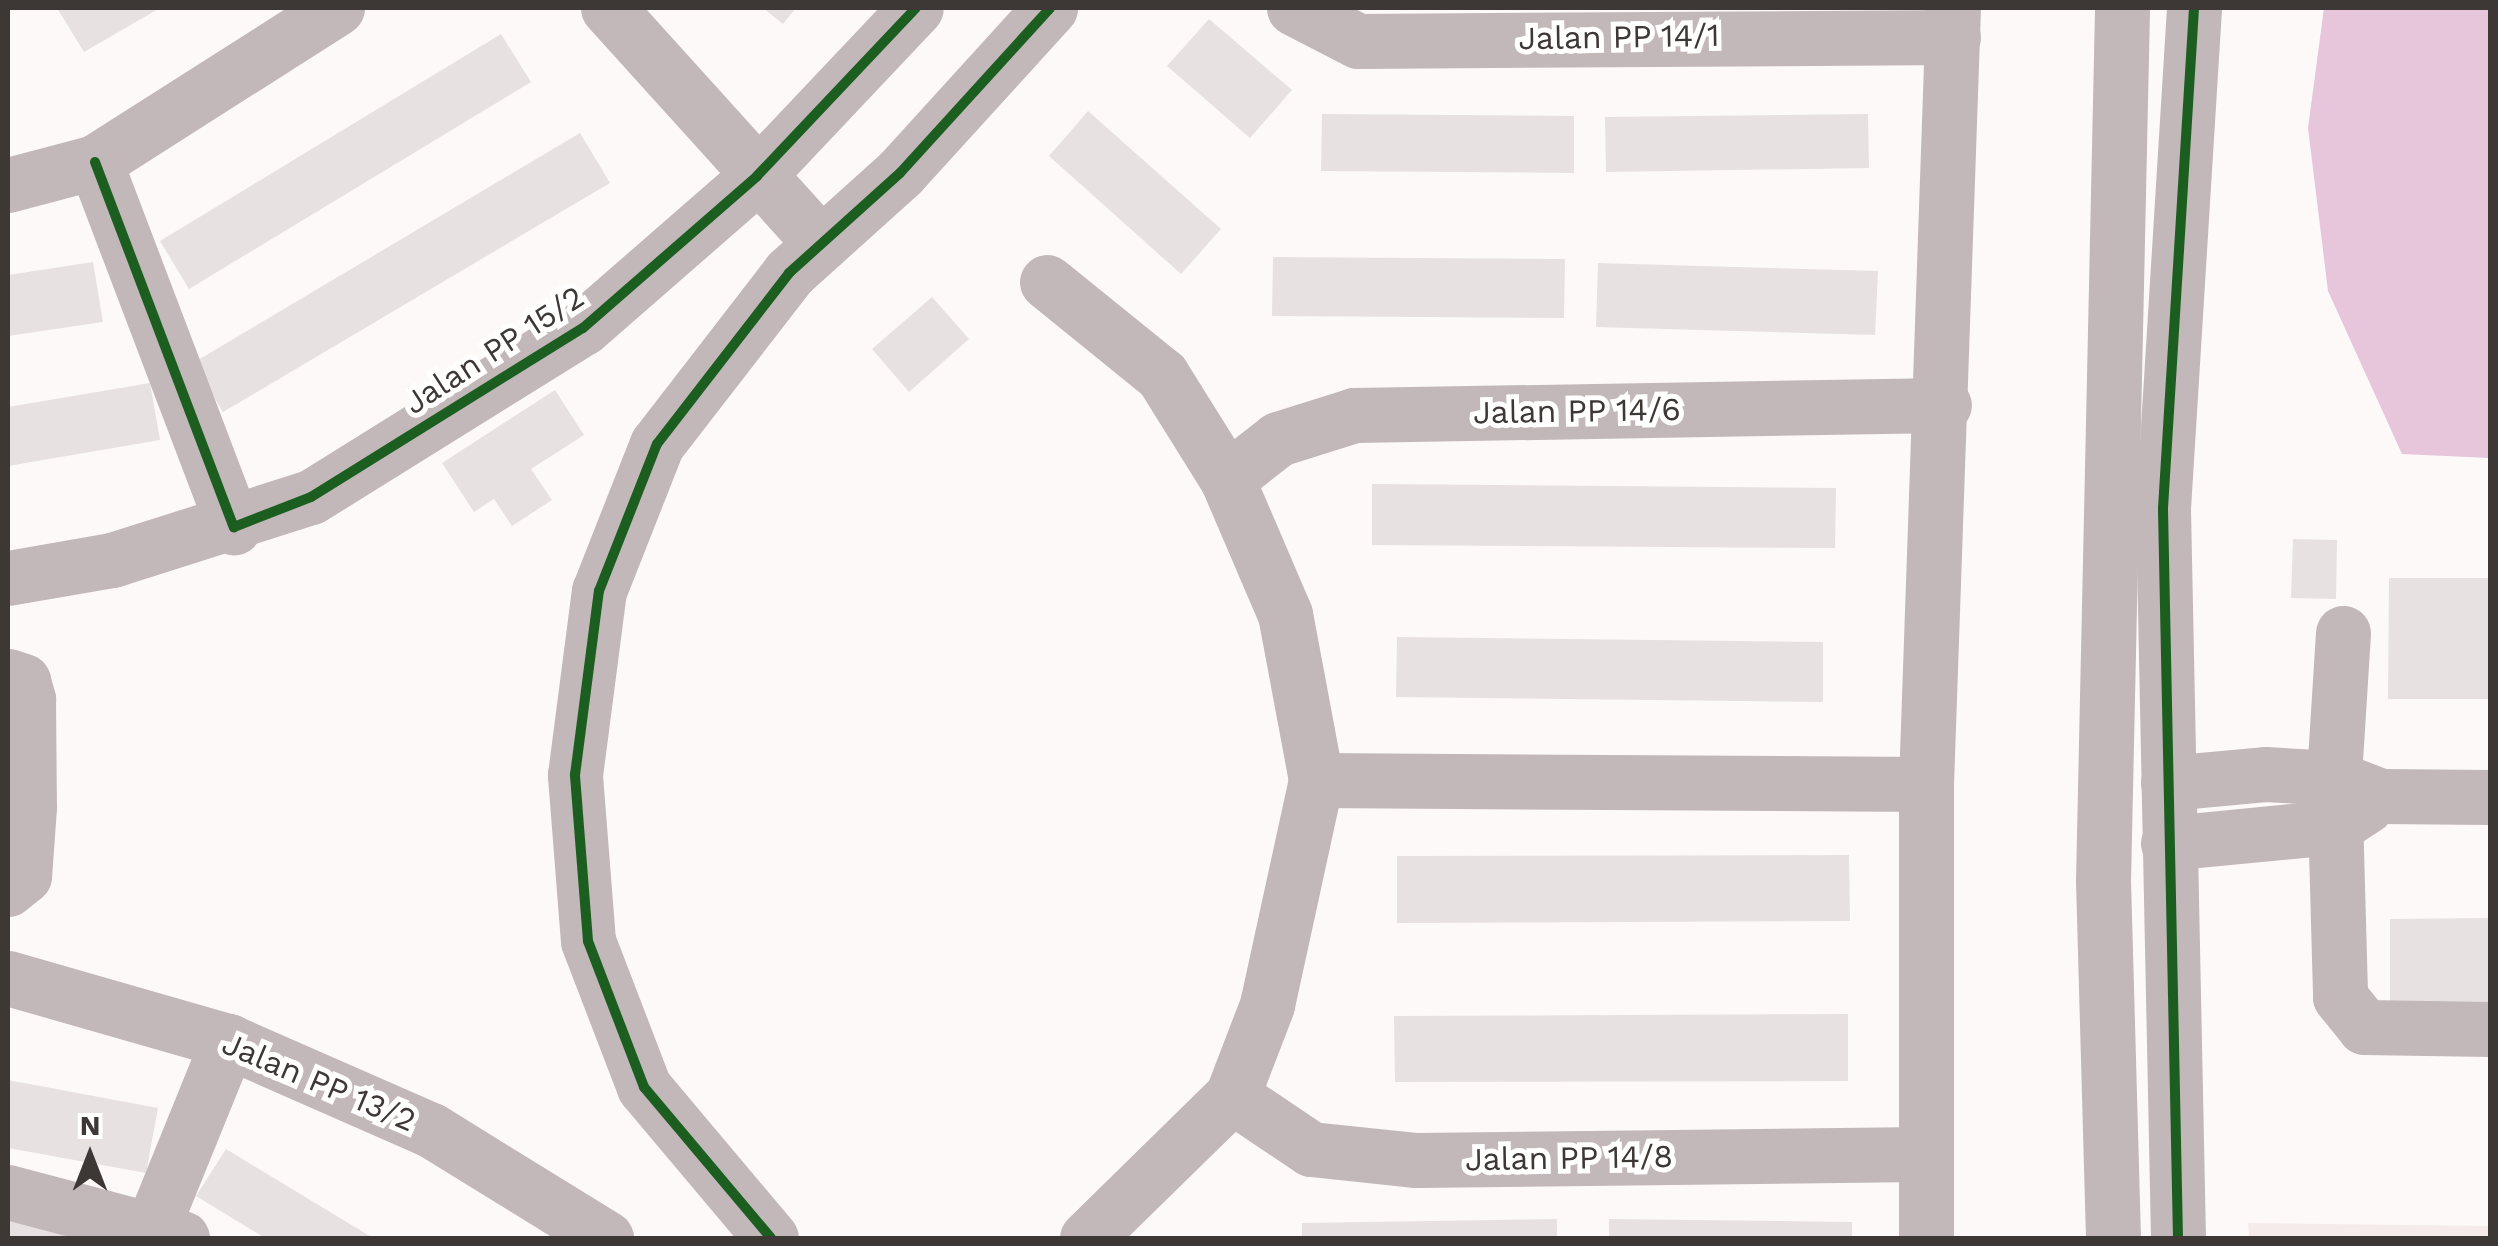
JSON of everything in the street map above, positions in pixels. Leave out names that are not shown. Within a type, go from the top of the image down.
[{"type":"street","points":[[8,185],[94,162],[337,8]]},
{"type":"street","points":[[608,8],[821,244]]},
{"type":"street","name":"Jalan PP 15/2","points":[[8,578],[234,527],[311,497],[583,328],[757,176],[916,8]]},
{"type":"street","points":[[771,1238],[644,1086],[588,941],[575,775],[599,591],[657,444],[788,273],[900,174],[1050,8]]},
{"type":"street","name":"Jalan PP 14/1","points":[[1294,8],[1358,41],[1586,22],[1953,22]]},
{"type":"street","points":[[2112,1238],[2103,881],[2122,8]]},
{"type":"street","points":[[2178,1238],[2163,508],[2194,8]]},
{"type":"street","points":[[1926,1238],[1922,1154],[1926,784],[1944,405],[1953,22]]},
{"type":"street","points":[[94,162],[234,527]]},
{"type":"street","points":[[1047,282],[1162,375],[1227,479],[1285,614],[1316,780],[1267,1005],[1232,1096],[1087,1238]]},
{"type":"street","name":"Jalan PP 14/6","points":[[1227,479],[1278,439],[1354,414],[1944,405]]},
{"type":"street","points":[[2342,633],[2350,800],[2340,998],[2348,1016],[2364,1027],[2490,1029]]},
{"type":"street","points":[[8,676],[23,681],[28,700],[29,808],[24,876],[8,889]]},
{"type":"street","points":[[2168,784],[2265,774],[2350,800]]},
{"type":"street","points":[[1316,780],[1926,784]]},
{"type":"street","points":[[2103,881],[2168,784]]},
{"type":"street","points":[[2168,842],[2350,800],[2490,797]]},
{"type":"street","name":"Jalan PP 13/2","points":[[8,978],[228,1040],[431,1130],[606,1238]]},
{"type":"street","points":[[8,1192],[161,1234],[228,1040]]},
{"type":"street","name":"Jalan PP 14/8","points":[[1232,1096],[1312,1148],[1416,1160],[1922,1154]]},
{"type":"shaded area","points":[[2324,8],[2490,8],[2490,458],[2402,454],[2328,291],[2308,128]]},
{"type":"shaded area","points":[[2248,1223],[2490,1226],[2490,1238],[2249,1238]]},
{"type":"building","points":[[57,8],[160,8],[84,52]]},
{"type":"building","points":[[763,8],[796,8],[783,24]]},
{"type":"building","points":[[1209,19],[1292,90],[1250,138],[1167,66]]},
{"type":"building","points":[[501,34],[531,82],[189,289],[160,241]]},
{"type":"building","points":[[1088,111],[1221,229],[1181,274],[1049,156]]},
{"type":"building","points":[[1322,114],[1574,116],[1574,173],[1321,171]]},
{"type":"building","points":[[1868,114],[1869,168],[1606,172],[1605,117]]},
{"type":"building","points":[[580,133],[610,183],[223,412],[193,363]]},
{"type":"building","points":[[1273,257],[1565,259],[1564,318],[1272,316]]},
{"type":"building","points":[[93,262],[103,322],[8,336],[8,275]]},
{"type":"building","points":[[1598,263],[1878,271],[1875,335],[1596,327]]},
{"type":"building","points":[[932,297],[969,339],[909,392],[872,349]]},
{"type":"building","points":[[150,383],[160,440],[8,466],[8,407]]},
{"type":"building","points":[[555,390],[584,435],[531,469],[552,500],[512,526],[494,499],[474,512],[442,463]]},
{"type":"building","points":[[1372,484],[1836,488],[1835,548],[1372,545]]},
{"type":"building","points":[[2293,539],[2337,540],[2336,599],[2291,598]]},
{"type":"building","points":[[2389,578],[2490,578],[2490,699],[2388,699]]},
{"type":"building","points":[[1397,637],[1823,642],[1823,702],[1396,697]]},
{"type":"building","points":[[1849,855],[1850,921],[1397,923],[1397,856]]},
{"type":"building","points":[[2490,918],[2490,1022],[2390,1022],[2390,919]]},
{"type":"building","points":[[1848,1014],[1848,1081],[1395,1082],[1394,1016]]},
{"type":"building","points":[[8,1080],[158,1108],[146,1173],[8,1148]]},
{"type":"building","points":[[226,1149],[373,1238],[265,1238],[196,1196]]},
{"type":"building","points":[[8,1216],[111,1238],[8,1238]]},
{"type":"building","points":[[1557,1219],[1557,1238],[1302,1238],[1302,1223]]},
{"type":"building","points":[[1609,1219],[1852,1222],[1852,1238],[1609,1238]]},
{"type":"cycle path","points":[[95,162],[234,527],[311,497],[583,328],[757,176],[916,8]]},
{"type":"cycle path","points":[[771,1238],[644,1087],[588,941],[575,775],[599,591],[657,444],[789,273],[900,173],[1050,8]]},
{"type":"cycle path","points":[[2178,1238],[2163,508],[2194,8]]}]
